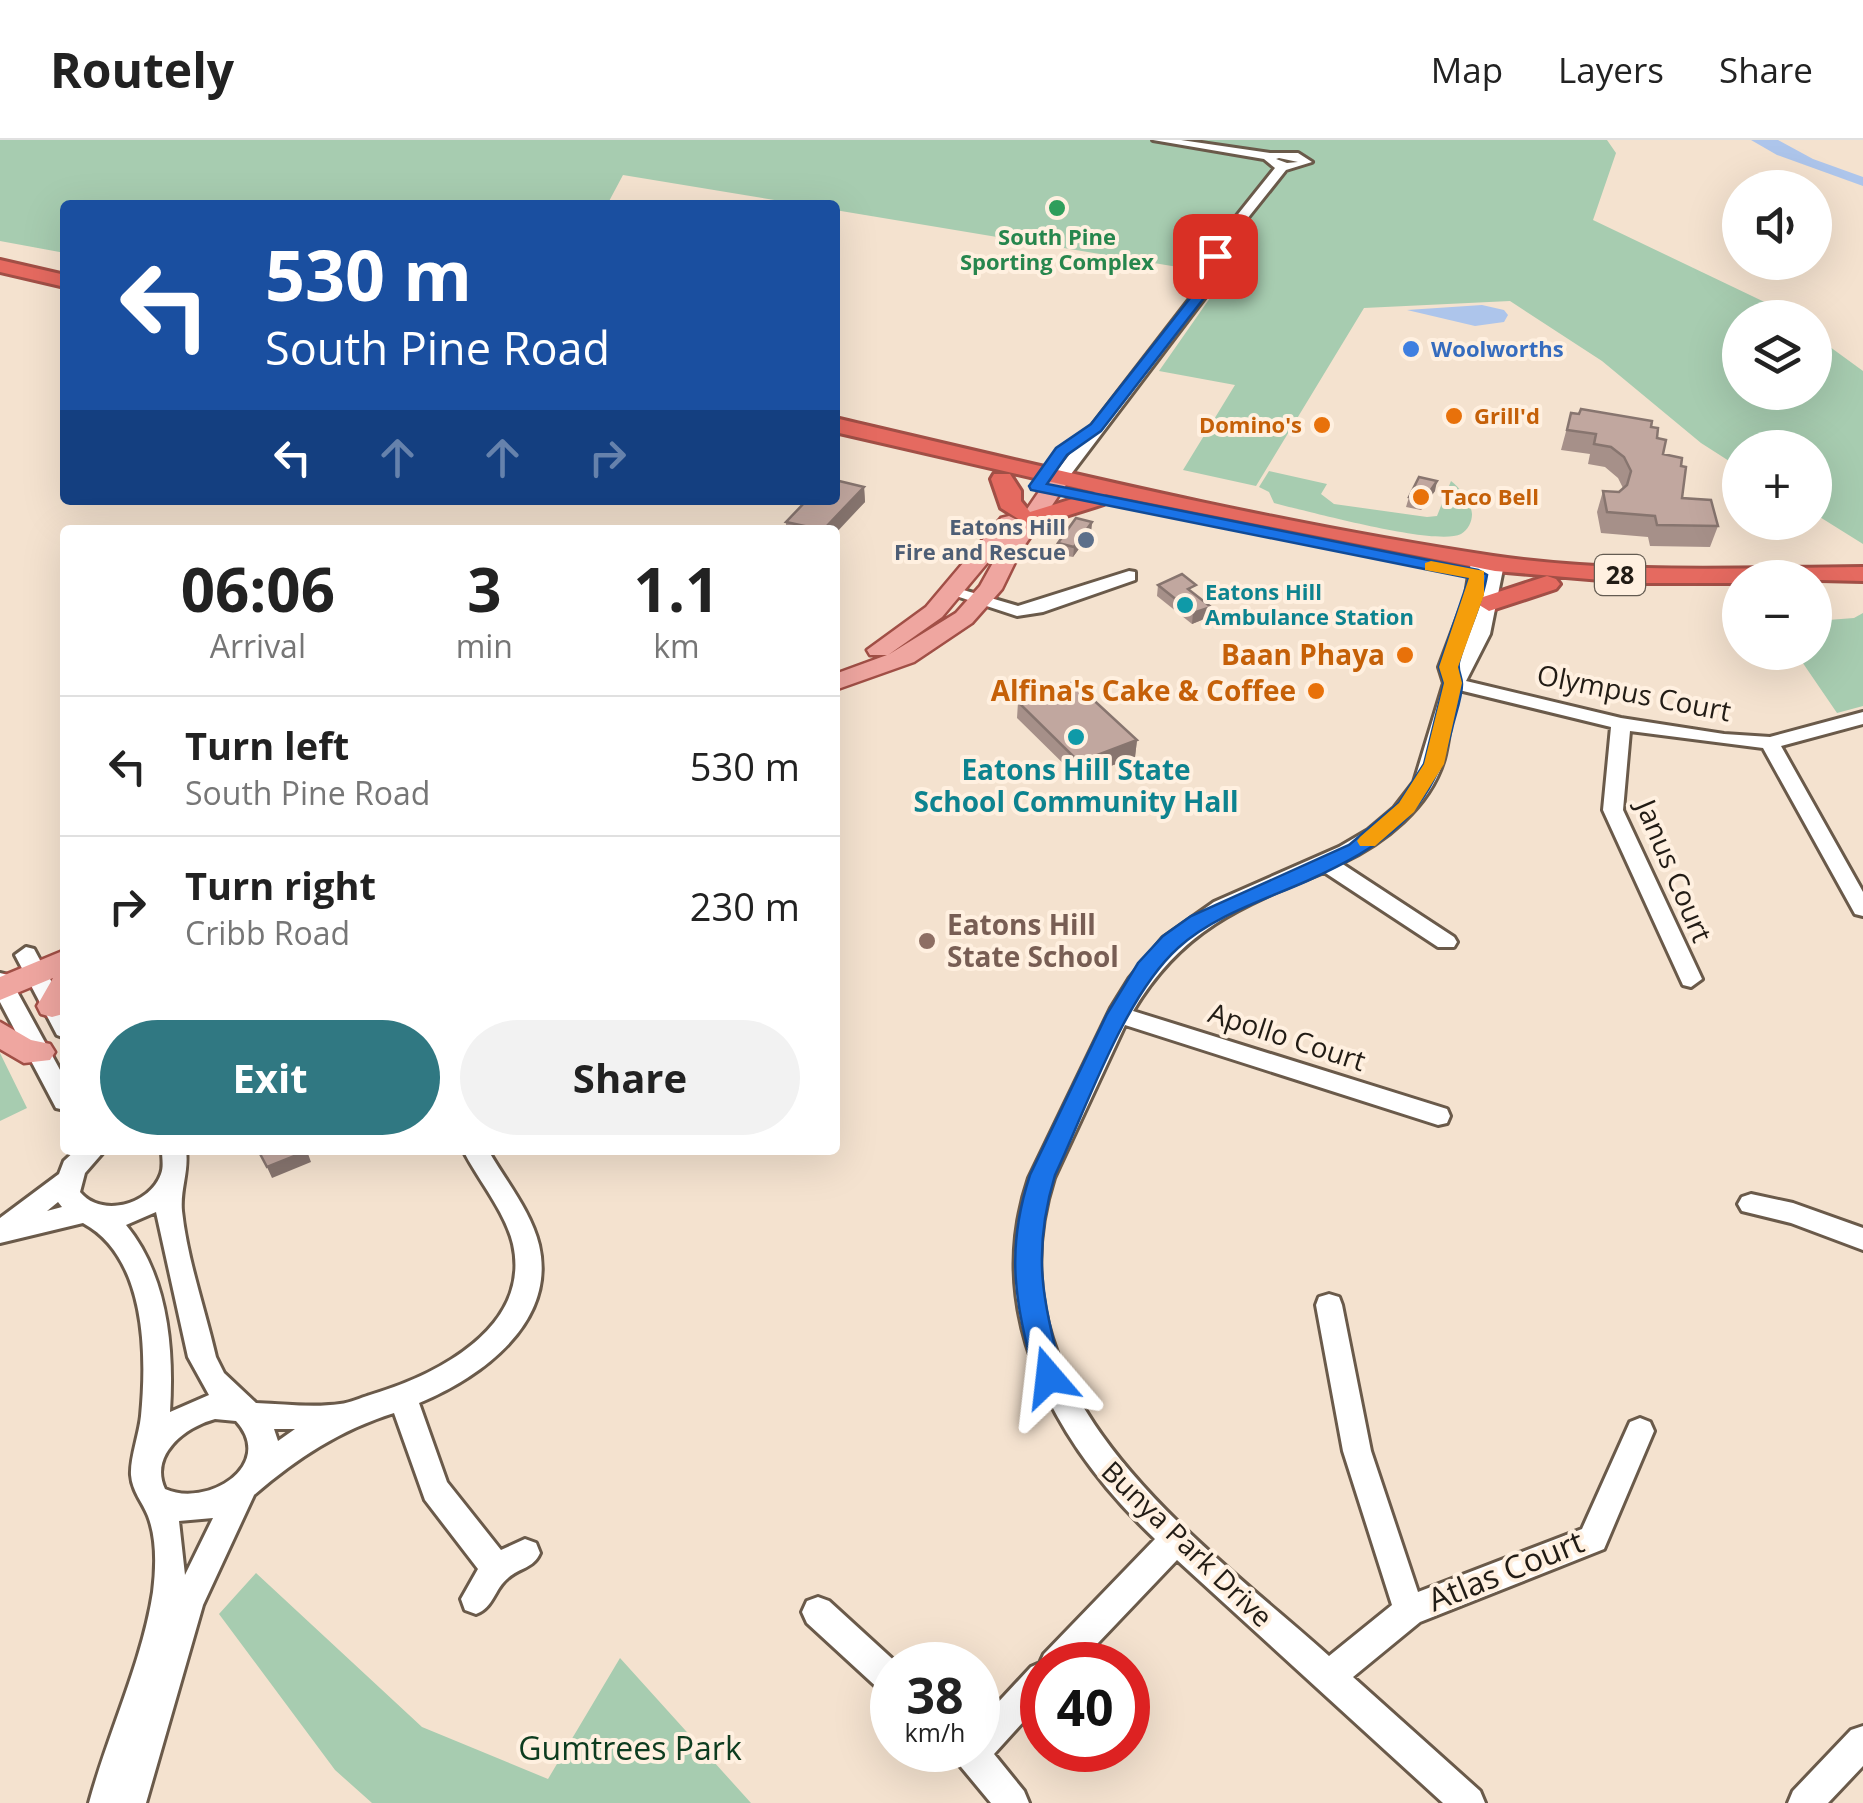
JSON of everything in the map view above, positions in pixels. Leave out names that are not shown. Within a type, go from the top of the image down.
[{"type":"highway","points":[[0,256],[60,269]]},
{"type":"highway","points":[[0,266],[60,281]]},
{"type":"highway","name":"28","points":[[840,426],[996,471]]},
{"type":"highway","name":"28","points":[[840,438],[996,471],[1054,474],[1092,492],[1487,576],[1654,591],[1722,590]]},
{"type":"highway","points":[[996,471],[1009,491],[1009,503],[1024,516],[1056,509],[1092,492],[1084,462],[1054,474]]},
{"type":"highway","name":"28","points":[[1487,576],[1863,574]]},
{"type":"highway","points":[[1832,588],[1863,588]]},
{"type":"main road","points":[[840,667],[899,638],[954,592],[1024,516],[1054,474]]},
{"type":"main road","points":[[840,681],[914,652],[955,625],[980,602],[1024,516]]},
{"type":"main road","points":[[11,975],[60,942]]},
{"type":"main road","points":[[11,975],[60,961]]},
{"type":"main road","points":[[0,1033],[24,1051],[39,1052]]},
{"type":"street","points":[[1159,140],[1282,159]]},
{"type":"street","points":[[1054,474],[1205,288],[1222,243],[1282,159],[1304,140]]},
{"type":"street","points":[[954,592],[1016,611],[1038,608],[1129,576]]},
{"type":"street","name":"Bunya Park Drive","points":[[1453,683],[1465,670],[1487,576]]},
{"type":"street","name":"Bunya Park Drive","points":[[1468,1803],[1175,1540],[1123,1487],[1077,1430],[1049,1377],[1030,1306],[1027,1275],[1034,1202],[1042,1175],[1118,1014],[1146,968],[1171,941],[1198,922],[1251,894],[1327,864],[1385,829],[1424,783],[1440,744],[1453,683],[1448,667],[1475,595],[1487,576]]},
{"type":"street","name":"Olympus Court","points":[[1453,683],[1621,724],[1724,740],[1770,743],[1863,718]]},
{"type":"street","name":"Janus Court","points":[[1621,724],[1613,810],[1691,979]]},
{"type":"street","points":[[1770,743],[1805,814],[1863,909]]},
{"type":"street","points":[[1327,864],[1446,942]]},
{"type":"street","points":[[11,975],[60,1005]]},
{"type":"street","points":[[11,975],[39,1052],[60,1092]]},
{"type":"street","name":"Apollo Court","points":[[1118,1014],[1438,1116]]},
{"type":"street","points":[[153,1498],[169,1508],[198,1510],[228,1498],[341,1418],[403,1397],[452,1375],[480,1356],[509,1323],[524,1292],[526,1244],[478,1155]]},
{"type":"street","points":[[1,1232],[90,1216],[130,1214],[146,1206],[179,1163]]},
{"type":"street","points":[[129,1803],[188,1602],[206,1557],[264,1447],[261,1430],[214,1382],[202,1357],[169,1211],[179,1163]]},
{"type":"street","points":[[72,1166],[66,1194],[90,1216],[116,1229],[126,1242],[144,1286],[158,1381],[158,1413],[145,1480],[162,1515],[169,1544],[169,1587],[106,1803]]},
{"type":"street","points":[[1,1232],[72,1166]]},
{"type":"street","points":[[1751,1204],[1793,1213],[1863,1239]]},
{"type":"street","points":[[1329,1305],[1356,1451],[1409,1610]]},
{"type":"street","points":[[403,1397],[435,1490],[496,1568]]},
{"type":"street","points":[[148,1458],[166,1431],[192,1414],[221,1407],[249,1414],[341,1418]]},
{"type":"street","name":"Atlas Court","points":[[1329,1676],[1409,1610],[1593,1539],[1640,1431]]},
{"type":"street","points":[[1077,1642],[1175,1540]]},
{"type":"street","points":[[476,1598],[496,1568],[525,1553]]},
{"type":"street","points":[[818,1612],[870,1660]]},
{"type":"street","points":[[1000,1722],[1020,1701]]},
{"type":"street","points":[[1806,1803],[1863,1742]]},
{"type":"street","points":[[989,1772],[1012,1803]]},
{"type":"green space","points":[[0,140],[1607,140],[1616,153],[1593,220],[1760,300],[1722,300],[1722,410],[1832,410],[1832,348],[1863,371],[1863,544],[1832,525],[1832,430],[1722,430],[1722,456],[1602,361],[1510,301],[1364,308],[1256,486],[1183,470],[1235,385],[1159,371],[1226,275],[840,211],[840,200],[775,200],[623,175],[610,200],[60,200],[60,252],[0,241]]},
{"type":"green space","points":[[1269,471],[1327,484],[1321,494],[1334,504],[1427,517],[1437,516],[1451,481],[1467,500],[1471,520],[1461,534],[1448,537],[1404,533],[1326,516],[1274,503],[1269,492],[1259,487]]},
{"type":"green space","points":[[1863,613],[1863,706],[1837,713],[1808,670],[1832,670],[1832,620]]},
{"type":"green space","points":[[0,1053],[27,1108],[0,1121]]},
{"type":"green space","name":"Gumtrees Park","points":[[256,1573],[422,1727],[548,1779],[620,1658],[751,1803],[372,1803],[335,1770],[219,1614]]},
{"type":"water","points":[[1751,140],[1778,140],[1813,159],[1863,177],[1863,186],[1832,175],[1832,170],[1819,170],[1777,155]]},
{"type":"water","points":[[1482,305],[1504,310],[1508,315],[1504,322],[1475,326],[1407,310]]},
{"type":"building","points":[[1581,409],[1652,421],[1651,427],[1658,428],[1657,438],[1666,440],[1663,454],[1682,458],[1681,466],[1686,467],[1682,498],[1711,500],[1718,526],[1657,525],[1655,516],[1607,512],[1603,491],[1619,492],[1627,485],[1631,471],[1624,457],[1611,447],[1594,444],[1596,434],[1567,430],[1571,413],[1579,414]]},
{"type":"building","points":[[1419,477],[1437,481],[1424,500],[1409,497]]},
{"type":"building","points":[[840,481],[864,487],[828,525],[786,522],[802,505],[840,505]]},
{"type":"building","points":[[1076,518],[1092,522],[1074,547],[1058,543]]},
{"type":"building","points":[[1182,574],[1196,585],[1188,589],[1211,607],[1193,613],[1158,585]]},
{"type":"building","name":"Eatons Hill State School Community Hall","points":[[1074,682],[1137,740],[1079,762],[1018,702]]},
{"type":"building","points":[[261,1155],[297,1155],[267,1167]]},
{"type":"slow traffic","points":[[1368,841],[1407,807],[1434,764],[1453,683],[1448,667],[1475,595],[1478,575],[1431,566]]},
{"type":"place","name":"South Pine Sporting Complex","points":[[1057,208]]},
{"type":"place","name":"Woolworths","points":[[1411,349]]},
{"type":"place","name":"Grill'd","points":[[1454,416]]},
{"type":"place","name":"Domino's","points":[[1322,425]]},
{"type":"place","name":"Taco Bell","points":[[1421,497]]},
{"type":"place","name":"Eatons Hill Fire and Rescue","points":[[1086,540]]},
{"type":"place","name":"Eatons Hill Ambulance Station","points":[[1185,605]]},
{"type":"place","name":"Baan Phaya","points":[[1405,655]]},
{"type":"place","name":"Alfina's Cake & Coffee","points":[[1316,691]]},
{"type":"place","name":"Eatons Hill State School Community Hall","points":[[1076,737]]},
{"type":"place","name":"Eatons Hill State School","points":[[927,941]]},
{"type":"route","points":[[1049,1377],[1038,1344],[1027,1275],[1034,1202],[1042,1175],[1118,1014],[1146,968],[1171,941],[1224,907],[1356,850],[1407,807],[1434,764],[1453,683],[1448,667],[1475,595],[1478,575],[1037,486],[1062,452],[1096,427],[1200,295],[1211,277],[1215,256]]}]
